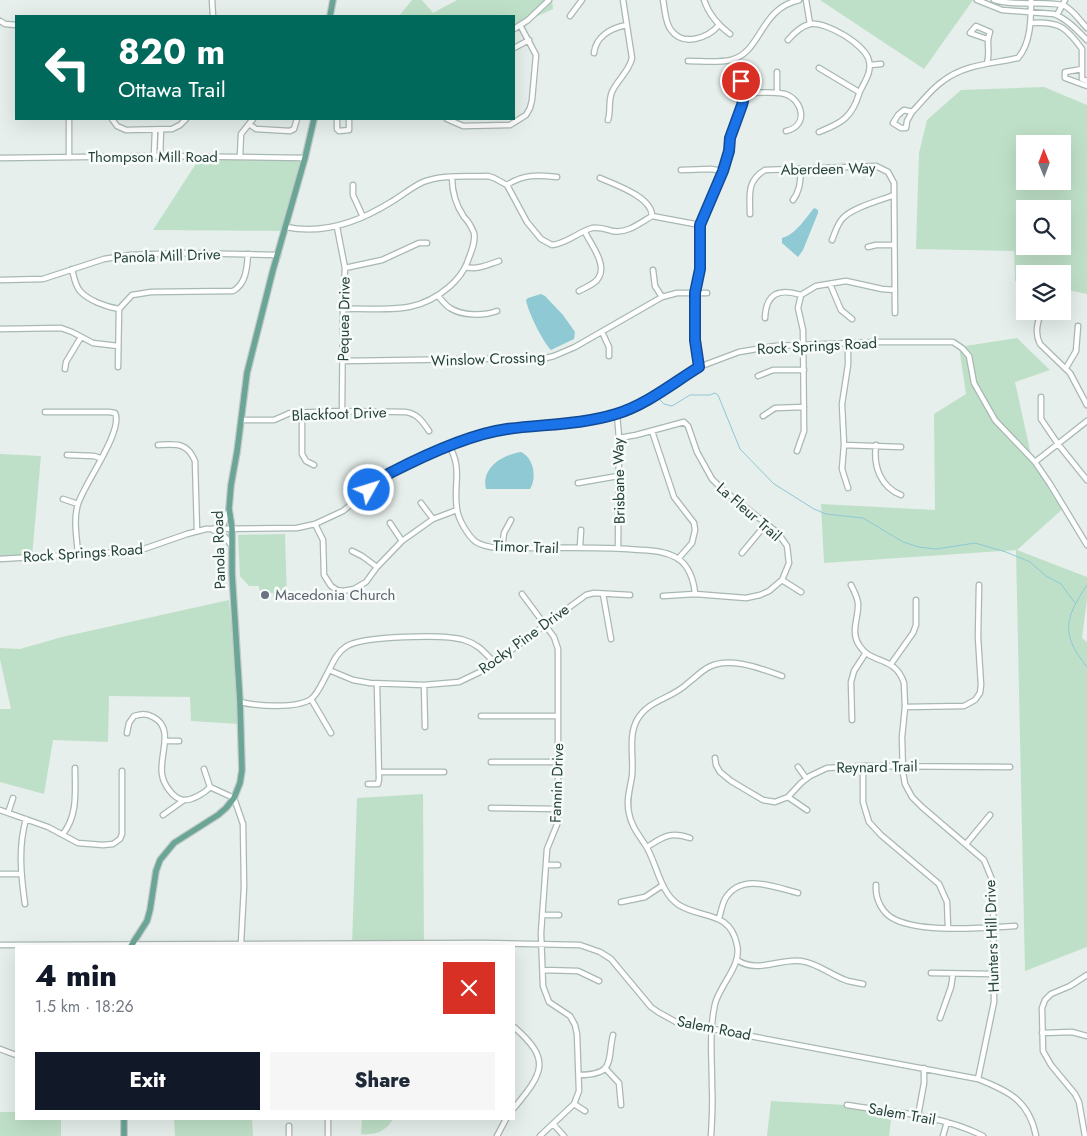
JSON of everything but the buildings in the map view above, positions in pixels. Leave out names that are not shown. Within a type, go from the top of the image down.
[{"type":"main road","points":[[330,15],[333,0]]},
{"type":"main road","name":"Panola Road","points":[[131,945],[147,921],[156,871],[165,853],[174,843],[218,815],[234,798],[240,783],[242,770],[240,702],[232,528],[229,509],[231,485],[247,372],[314,120]]},
{"type":"main road","points":[[124,1120],[124,1136]]},
{"type":"street","points":[[212,0],[213,15]]},
{"type":"street","points":[[515,28],[549,0]]},
{"type":"street","points":[[570,16],[582,0]]},
{"type":"street","points":[[608,120],[612,91],[630,65],[632,58],[623,0]]},
{"type":"street","points":[[663,0],[670,29],[682,39],[701,38],[709,34],[718,25]]},
{"type":"street","points":[[704,0],[718,25],[730,34]]},
{"type":"street","points":[[688,61],[718,62],[733,60],[750,48],[774,13],[787,4],[800,0]]},
{"type":"street","points":[[806,0],[810,24]]},
{"type":"street","points":[[977,0],[1002,10],[1057,15],[1075,28],[1087,40]]},
{"type":"street","points":[[994,0],[1002,3],[1031,1],[1064,2],[1087,28]]},
{"type":"street","points":[[912,112],[904,110],[893,123],[901,128],[906,128],[907,121],[912,112],[942,81],[967,68],[1018,58],[1031,23],[1031,1]]},
{"type":"street","points":[[1057,15],[1064,2]]},
{"type":"street","points":[[0,21],[5,24],[15,24]]},
{"type":"street","points":[[1031,23],[1054,23],[1064,27],[1082,49],[1082,79],[1087,81]]},
{"type":"street","points":[[788,40],[810,24],[828,27],[866,52],[870,65],[865,83],[859,92],[858,101],[838,124],[819,132]]},
{"type":"street","points":[[450,120],[463,126],[510,126],[521,119],[530,108],[536,55],[520,25]]},
{"type":"street","points":[[594,53],[595,47],[604,34],[615,27],[627,25]]},
{"type":"street","points":[[987,39],[990,52],[987,63]]},
{"type":"street","points":[[515,47],[529,40]]},
{"type":"street","points":[[699,367],[695,340],[695,293],[700,269],[700,225],[723,171],[729,151],[730,138],[745,93],[733,60]]},
{"type":"street","points":[[870,65],[881,64]]},
{"type":"street","points":[[819,68],[859,92]]},
{"type":"street","points":[[1082,69],[1065,72],[1066,78],[1087,86]]},
{"type":"street","points":[[777,72],[777,93]]},
{"type":"street","points":[[745,93],[777,93],[790,96],[797,104],[801,117],[798,126],[786,131]]},
{"type":"street","points":[[69,120],[69,157]]},
{"type":"street","points":[[113,120],[117,126],[126,130],[176,128],[185,120]]},
{"type":"street","points":[[240,156],[241,134],[252,120]]},
{"type":"street","points":[[249,124],[256,129],[290,132],[294,129],[297,120]]},
{"type":"street","points":[[337,120],[337,129],[339,131],[349,130],[349,120]]},
{"type":"street","points":[[501,120],[501,126]]},
{"type":"street","points":[[158,130],[160,156]]},
{"type":"street","points":[[154,156],[158,130]]},
{"type":"street","name":"Thompson Mill Road","points":[[0,158],[154,156],[305,158]]},
{"type":"street","name":"Aberdeen Way","points":[[750,214],[752,181],[765,170],[876,166],[882,168],[891,175],[894,183],[896,313]]},
{"type":"street","points":[[681,170],[711,169],[723,171]]},
{"type":"street","points":[[793,200],[798,194],[800,187],[801,170]]},
{"type":"street","points":[[506,185],[518,178],[536,175],[557,177]]},
{"type":"street","points":[[286,227],[308,230],[338,227],[389,204],[423,182],[438,178],[488,176],[506,185],[528,222],[546,243],[552,245],[563,244],[591,229],[622,231],[629,229],[652,216],[700,225]]},
{"type":"street","points":[[342,309],[393,310],[410,308],[438,296],[458,278],[466,267],[473,246],[474,233],[456,204],[452,190],[452,177]]},
{"type":"street","points":[[600,178],[647,202],[652,211],[652,216]]},
{"type":"street","points":[[353,185],[353,195],[363,217]]},
{"type":"street","points":[[832,240],[843,218],[852,212],[894,195]]},
{"type":"street","name":"Pequea Drive","points":[[338,227],[345,268],[342,309],[342,411]]},
{"type":"street","points":[[579,291],[595,282],[600,276],[601,271],[599,259],[584,232]]},
{"type":"street","points":[[345,268],[382,260],[419,243],[427,243]]},
{"type":"street","points":[[868,248],[876,245],[894,245]]},
{"type":"street","points":[[118,367],[120,309],[129,297],[136,293],[232,291],[239,288],[245,276],[248,254]]},
{"type":"street","name":"Panola Mill Drive","points":[[0,280],[43,279],[104,259],[130,255],[278,255]]},
{"type":"street","points":[[466,267],[480,268],[500,261]]},
{"type":"street","points":[[72,269],[76,285],[81,292],[103,305],[120,309]]},
{"type":"street","points":[[654,270],[656,286],[662,297]]},
{"type":"street","points":[[796,451],[804,431],[804,330],[798,308],[802,295],[811,288],[851,281],[882,289],[895,290]]},
{"type":"street","points":[[830,284],[841,310],[852,320]]},
{"type":"street","points":[[765,318],[768,302],[774,296],[783,292],[802,295]]},
{"type":"street","name":"Winslow Crossing","points":[[343,361],[539,359],[566,352],[662,297],[677,293],[707,293]]},
{"type":"street","points":[[438,296],[449,308],[455,311],[477,314],[490,314],[497,311]]},
{"type":"street","points":[[1039,320],[1036,332],[1037,339],[1075,379],[1087,405]]},
{"type":"street","points":[[1066,368],[1076,351],[1078,326]]},
{"type":"street","points":[[0,329],[61,328],[99,345],[118,346]]},
{"type":"street","points":[[602,332],[609,347],[609,356]]},
{"type":"street","points":[[65,369],[66,362],[81,337]]},
{"type":"street","name":"Rock Springs Road","points":[[0,559],[143,550],[197,531],[232,528],[297,528],[315,524],[343,512],[389,474],[450,446],[500,431],[569,424],[617,414],[648,398],[699,367],[739,352],[775,346],[878,342],[953,342],[958,345],[969,356],[974,383],[995,420],[1035,462],[1087,545]]},
{"type":"street","points":[[848,344],[848,365],[842,404],[844,445],[842,469],[848,488]]},
{"type":"street","points":[[758,376],[773,370],[804,370]]},
{"type":"street","points":[[1080,392],[1087,390]]},
{"type":"street","points":[[1041,397],[1041,419],[1087,480]]},
{"type":"street","points":[[763,416],[775,408],[804,407]]},
{"type":"street","name":"Blackfoot Drive","points":[[241,420],[274,420],[290,413],[342,411],[410,412],[420,419],[429,431]]},
{"type":"street","points":[[45,412],[115,413],[117,417],[114,432],[78,504],[76,519],[78,554]]},
{"type":"street","points":[[302,413],[302,454],[306,461],[314,465]]},
{"type":"street","name":"Brisbane Way","points":[[617,414],[619,438],[618,548]]},
{"type":"street","points":[[1035,462],[1087,421]]},
{"type":"street","name":"La Fleur Trail","points":[[619,438],[684,422],[688,426],[697,452],[712,479],[782,538],[788,550],[789,563],[782,580]]},
{"type":"street","points":[[652,431],[674,497],[694,523],[695,530],[692,543],[678,559],[692,576],[695,594]]},
{"type":"street","points":[[158,445],[178,444],[189,450],[195,461],[197,531]]},
{"type":"street","points":[[844,445],[901,447]]},
{"type":"street","name":"Timor Trail","points":[[450,446],[454,454],[458,474],[457,510],[472,538],[488,546],[502,548],[618,548],[662,552],[678,559]]},
{"type":"street","points":[[876,446],[876,464],[885,485],[891,491],[901,495]]},
{"type":"street","points":[[67,455],[100,458]]},
{"type":"street","points":[[578,483],[618,476]]},
{"type":"street","points":[[63,498],[78,504]]},
{"type":"street","points":[[421,502],[434,519]]},
{"type":"street","points":[[211,529],[224,523],[229,509]]},
{"type":"street","points":[[315,524],[323,540],[324,575],[336,590],[348,590],[360,587],[366,582],[377,567],[402,541],[434,519],[457,510]]},
{"type":"street","points":[[502,548],[504,533],[511,520]]},
{"type":"street","points":[[390,523],[402,541]]},
{"type":"street","points":[[742,554],[766,524]]},
{"type":"street","points":[[211,529],[225,538],[232,546]]},
{"type":"street","points":[[580,547],[581,530]]},
{"type":"street","points":[[352,551],[377,567]]},
{"type":"street","points":[[663,596],[695,594],[752,597],[769,591],[782,580],[801,592]]},
{"type":"street","points":[[851,585],[858,604],[855,635],[858,643],[865,654],[891,664],[913,633],[916,624],[916,600]]},
{"type":"street","points":[[905,707],[964,706],[972,703],[978,696],[981,685],[978,637],[979,585]]},
{"type":"street","name":"Fannin Drive","points":[[522,594],[554,637],[558,649],[558,822],[547,849],[542,914],[543,986],[547,998],[570,1016],[575,1024],[579,1075],[578,1092],[574,1104]]},
{"type":"street","points":[[603,594],[611,639]]},
{"type":"street","name":"Rocky Pine Drive","points":[[329,670],[353,680],[377,684],[424,685],[459,682],[479,673],[586,595],[630,595]]},
{"type":"street","points":[[240,702],[265,705],[298,704],[311,699],[334,659],[341,651],[349,645],[367,640],[424,637],[458,638],[478,646],[494,662]]},
{"type":"street","points":[[852,720],[851,682],[854,671],[865,654]]},
{"type":"street","points":[[711,1136],[711,1029],[717,1000],[737,960],[738,948],[733,932],[719,918],[678,905],[672,899],[663,885],[647,847],[633,827],[628,813],[628,800],[632,775],[634,729],[648,706],[685,687],[710,666],[736,664],[782,676]]},
{"type":"street","name":"Hunters Hill Drive","points":[[891,664],[904,683],[905,707],[902,737],[904,784],[912,796],[984,860],[991,873],[994,927],[994,1002],[978,1079]]},
{"type":"street","points":[[368,784],[378,784],[380,779],[377,684]]},
{"type":"street","points":[[424,685],[425,727]]},
{"type":"street","points":[[311,699],[331,733]]},
{"type":"street","points":[[127,733],[129,724],[134,716],[145,714],[156,718],[162,724],[165,741],[161,771],[163,780],[172,793],[184,800]]},
{"type":"street","points":[[481,716],[558,716]]},
{"type":"street","points":[[165,741],[179,741]]},
{"type":"street","points":[[715,758],[720,772],[731,781],[763,800],[775,802],[788,797],[807,810]]},
{"type":"street","points":[[491,762],[558,762]]},
{"type":"street","points":[[863,766],[864,806],[870,822],[881,835],[939,884],[947,902],[948,927]]},
{"type":"street","name":"Reynard Trail","points":[[788,797],[806,778],[827,768],[863,766],[1010,767]]},
{"type":"street","points":[[798,767],[806,778]]},
{"type":"street","points":[[63,834],[70,825],[74,815],[75,768]]},
{"type":"street","points":[[204,769],[210,787],[234,798],[236,808],[242,820],[244,887],[241,943]]},
{"type":"street","points":[[0,810],[48,827],[78,843],[90,845],[113,844],[120,839],[122,771]]},
{"type":"street","points":[[379,772],[444,772]]},
{"type":"street","points":[[163,815],[184,800],[198,795],[210,787]]},
{"type":"street","points":[[8,813],[13,798]]},
{"type":"street","points":[[229,804],[236,808]]},
{"type":"street","points":[[491,808],[558,809]]},
{"type":"street","points":[[966,844],[990,815]]},
{"type":"street","points":[[25,904],[21,874],[21,842],[26,819]]},
{"type":"street","points":[[647,847],[667,835],[676,834],[690,838]]},
{"type":"street","points":[[546,865],[558,865]]},
{"type":"street","points":[[0,874],[21,874]]},
{"type":"street","points":[[719,918],[725,899],[736,888],[744,884],[758,882],[798,893]]},
{"type":"street","points":[[621,902],[645,897],[663,885]]},
{"type":"street","points":[[876,885],[877,900],[895,920],[923,926],[1015,926]]},
{"type":"street","points":[[542,914],[559,915]]},
{"type":"street","name":"Salem Road","points":[[0,945],[241,943],[287,945],[580,945],[600,952],[617,965],[642,997],[658,1012],[676,1022],[978,1079],[1004,1089],[1015,1097],[1026,1110],[1036,1136]]},
{"type":"street","points":[[737,960],[750,966],[759,967],[788,960],[802,961],[849,981],[864,984]]},
{"type":"street","points":[[544,970],[578,971],[599,981]]},
{"type":"street","points":[[931,973],[994,974]]},
{"type":"street","points":[[940,1018],[951,987],[952,974]]},
{"type":"street","points":[[1085,1136],[1078,1102],[1068,1085],[1046,1059],[1043,1051],[1042,1008],[1045,1000],[1051,994],[1070,986],[1087,975]]},
{"type":"street","points":[[515,1028],[537,1052],[540,1065],[539,1073],[533,1085],[515,1107]]},
{"type":"street","points":[[1042,1033],[1072,1032],[1087,1036]]},
{"type":"street","points":[[579,1075],[593,1074],[605,1068],[610,1060],[613,1035]]},
{"type":"street","points":[[0,1049],[15,1055]]},
{"type":"street","points":[[605,1068],[619,1084],[620,1105]]},
{"type":"street","points":[[918,1116],[924,1083],[924,1068]]},
{"type":"street","points":[[540,1136],[554,1125],[574,1104],[585,1111]]},
{"type":"street","name":"Salem Trail","points":[[847,1104],[947,1122],[967,1128],[983,1136]]},
{"type":"street","points":[[328,1120],[328,1136]]},
{"type":"street","points":[[497,1136],[505,1120]]},
{"type":"street","points":[[943,1136],[947,1122]]},
{"type":"street","points":[[554,1125],[564,1136]]},
{"type":"street","points":[[289,1126],[289,1136]]},
{"type":"green space","points":[[412,0],[422,0],[433,13],[457,0],[552,0],[553,9],[515,27],[515,15],[400,15]]},
{"type":"green space","points":[[820,0],[973,0],[924,69]]},
{"type":"green space","points":[[1044,87],[1087,105],[1087,294],[1071,291],[1071,265],[1016,265],[1016,281],[1014,251],[916,249],[919,153],[927,120],[961,90]]},
{"type":"green space","points":[[305,156],[284,231],[153,230],[199,159]]},
{"type":"green space","points":[[1017,338],[1050,370],[1015,382],[1031,455],[1067,505],[1017,550],[1087,577],[1087,599],[1082,638],[1087,642],[1087,947],[1025,971],[1016,550],[824,563],[821,504],[935,510],[934,414],[966,394],[959,347]]},
{"type":"green space","points":[[0,454],[41,456],[32,557],[10,561],[0,560]]},
{"type":"green space","points":[[285,534],[287,599],[273,598],[273,593],[259,590],[259,586],[249,586],[240,576],[238,535]]},
{"type":"green space","points":[[229,600],[240,704],[239,724],[191,721],[190,697],[109,696],[108,742],[53,740],[44,794],[0,782],[0,709],[11,709],[0,659],[0,648],[20,649],[62,637]]},
{"type":"green space","points":[[423,794],[424,945],[352,945],[357,798]]},
{"type":"green space","points":[[771,1101],[846,1105],[892,1112],[889,1136],[767,1136]]},
{"type":"green space","points":[[0,1112],[15,1112],[15,1120],[61,1120],[61,1136],[0,1136]]},
{"type":"green space","points":[[174,1120],[252,1120],[253,1136],[175,1136]]},
{"type":"green space","points":[[362,1120],[392,1120],[383,1130],[376,1133],[361,1134]]},
{"type":"water","points":[[814,208],[818,210],[818,213],[803,250],[798,257],[782,243],[782,238],[796,230]]},
{"type":"water","points":[[541,294],[563,315],[575,332],[574,339],[551,350],[536,327],[526,300]]},
{"type":"water","points":[[521,452],[529,459],[533,469],[534,474],[530,489],[486,489],[487,475],[494,464],[500,459]]},
{"type":"waterway","points":[[658,398],[664,404],[672,406],[690,395],[710,395],[715,393],[718,395],[740,449],[774,484],[814,509],[826,514],[863,518],[903,542],[919,547],[936,549],[975,543],[1006,552],[1030,562],[1046,576],[1061,584],[1075,603]]},
{"type":"waterway","points":[[1087,585],[1074,607],[1069,626],[1069,635],[1073,645],[1087,667]]},
{"type":"place","name":"Macedonia Church","points":[[265,595]]},
{"type":"route","points":[[369,490],[389,474],[450,446],[478,436],[506,430],[569,424],[617,414],[636,405],[699,367],[696,358],[695,340],[695,293],[700,269],[700,225],[723,171],[729,151],[730,138],[745,93],[741,81]]}]
